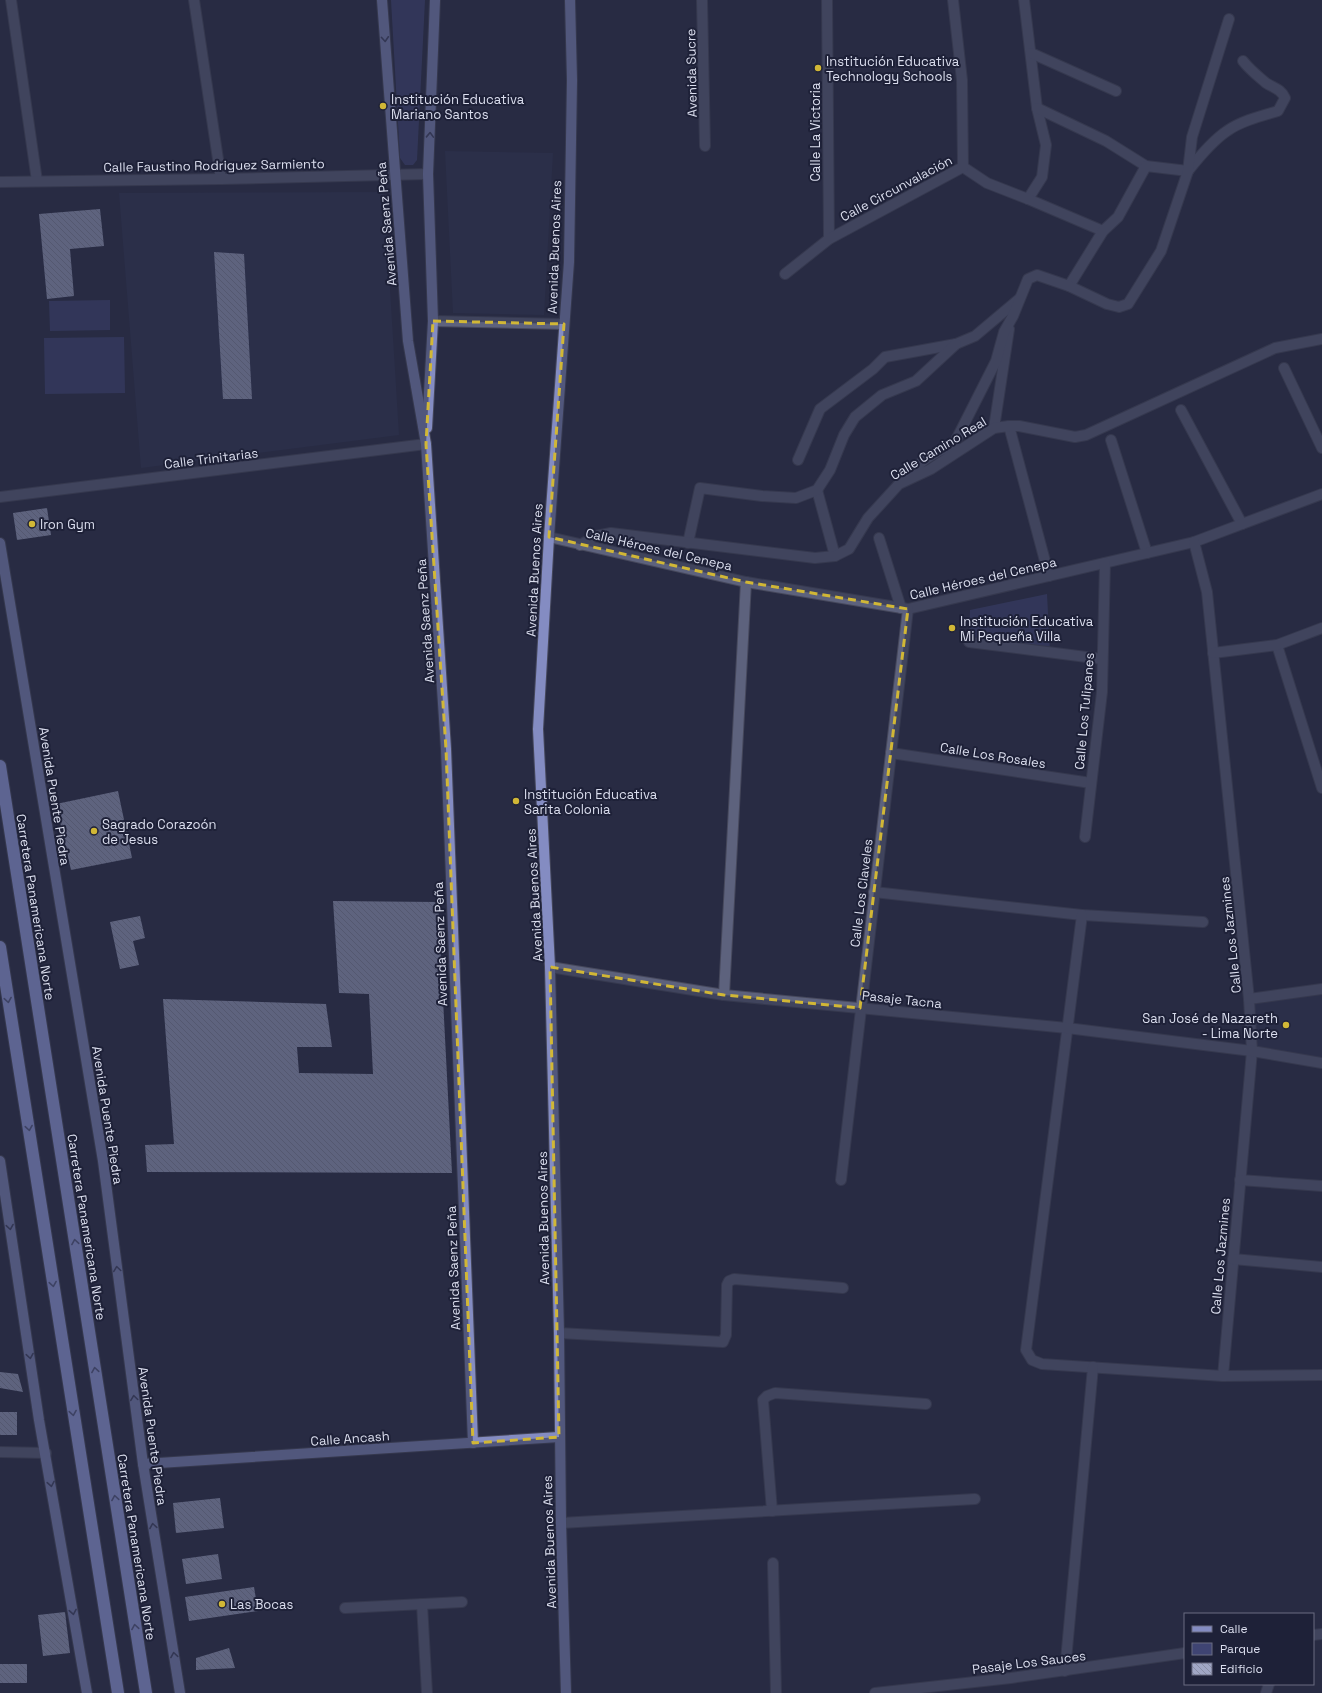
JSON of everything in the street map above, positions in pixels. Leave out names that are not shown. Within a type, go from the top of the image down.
[{"type":"highway","name":"Carretera Panamericana Norte","points":[[0,766],[146,1693]]},
{"type":"highway","points":[[0,947],[118,1693]]},
{"type":"main road","name":"Avenida Saenz Peña","points":[[382,0],[395,174],[400,214],[408,341],[426,444],[446,749],[473,1443]]},
{"type":"main road","name":"Avenida Saenz Peña","points":[[426,444],[433,321],[428,174],[435,0]]},
{"type":"main road","name":"Avenida Buenos Aires","points":[[566,1693],[559,1437],[559,1333],[550,967],[538,729],[549,537],[569,262],[572,80],[570,0]]},
{"type":"main road","name":"Avenida Puente Piedra","points":[[0,543],[103,1161],[143,1464],[180,1693]]},
{"type":"main road","points":[[0,1161],[46,1453],[87,1693]]},
{"type":"main road","name":"Calle Ancash","points":[[143,1464],[559,1437]]},
{"type":"street","points":[[11,0],[37,181]]},
{"type":"street","points":[[194,0],[220,179]]},
{"type":"street","name":"Avenida Sucre","points":[[702,0],[705,146]]},
{"type":"street","name":"Calle La Victoria","points":[[827,0],[829,239]]},
{"type":"street","name":"Calle Circunvalación","points":[[785,274],[829,239],[963,167],[962,80],[953,0]]},
{"type":"street","points":[[1024,0],[1038,108],[1046,145],[1042,177],[1028,199]]},
{"type":"street","points":[[899,484],[917,464],[939,450],[952,446],[996,361],[1000,344],[1028,278],[1037,275],[1068,286],[1107,304],[1119,307],[1128,304],[1161,251],[1188,171],[1192,137],[1229,19]]},
{"type":"street","points":[[1031,53],[1116,91]]},
{"type":"street","points":[[1188,171],[1201,155],[1227,131],[1258,117],[1278,111],[1285,98],[1282,91],[1250,70],[1243,61]]},
{"type":"street","points":[[1038,108],[1106,140],[1146,166],[1188,171]]},
{"type":"street","points":[[1068,286],[1103,231],[1118,217],[1146,166]]},
{"type":"street","points":[[963,167],[987,183],[1103,231]]},
{"type":"street","name":"Calle Faustino Rodriguez Sarmiento","points":[[0,182],[428,174]]},
{"type":"street","points":[[798,460],[820,409],[873,369],[885,357],[956,344],[975,336],[1020,298]]},
{"type":"street","points":[[433,321],[564,324]]},
{"type":"street","points":[[994,428],[1007,346],[1009,323]]},
{"type":"street","name":"Calle Camino Real","points":[[580,545],[596,536],[611,533],[815,558],[835,556],[849,550],[868,518],[899,484],[931,469],[994,428],[1009,426],[1075,437],[1086,435],[1275,348],[1322,339]]},
{"type":"street","points":[[688,543],[700,488],[762,496],[796,498],[817,490],[830,470],[844,435],[855,417],[882,395],[916,381],[956,344]]},
{"type":"street","points":[[1284,368],[1322,448]]},
{"type":"street","points":[[1181,410],[1242,524]]},
{"type":"street","points":[[1009,426],[1049,576]]},
{"type":"street","points":[[1111,440],[1147,553]]},
{"type":"street","name":"Calle Trinitarias","points":[[0,497],[426,444]]},
{"type":"street","points":[[817,490],[835,556]]},
{"type":"street","name":"Calle Héroes del Cenepa","points":[[549,537],[746,582],[904,609],[1194,542],[1322,494]]},
{"type":"street","points":[[880,538],[904,609]]},
{"type":"street","name":"Calle Los Jazmines","points":[[1194,542],[1207,592],[1250,999],[1252,1051],[1222,1376]]},
{"type":"street","name":"Calle Los Tulipanes","points":[[1085,837],[1102,692],[1105,563]]},
{"type":"street","points":[[724,995],[746,582]]},
{"type":"street","name":"Calle Los Claveles","points":[[842,1180],[860,1008],[891,753],[904,609]]},
{"type":"street","points":[[1213,653],[1277,645],[1322,628]]},
{"type":"street","points":[[969,642],[1102,659]]},
{"type":"street","points":[[1277,645],[1322,788]]},
{"type":"street","name":"Calle Los Rosales","points":[[891,753],[1091,783]]},
{"type":"street","points":[[874,892],[1082,915],[1203,922]]},
{"type":"street","points":[[1082,915],[1026,1350],[1032,1360],[1042,1364],[1222,1376],[1322,1375]]},
{"type":"street","name":"Pasaje Tacna","points":[[550,967],[724,995],[1067,1028],[1252,1051],[1322,1063]]},
{"type":"street","points":[[1250,999],[1322,989]]},
{"type":"street","points":[[1240,1180],[1322,1186]]},
{"type":"street","points":[[1233,1260],[1322,1267]]},
{"type":"street","points":[[559,1333],[723,1342],[726,1335],[727,1285],[729,1281],[734,1279],[843,1288]]},
{"type":"street","points":[[1065,1671],[1093,1367]]},
{"type":"street","points":[[772,1511],[763,1400],[767,1396],[775,1393],[926,1404]]},
{"type":"street","points":[[0,1452],[46,1453]]},
{"type":"street","points":[[561,1523],[975,1499]]},
{"type":"street","points":[[773,1563],[776,1693]]},
{"type":"street","points":[[345,1608],[462,1602]]},
{"type":"street","points":[[422,1604],[427,1693]]},
{"type":"street","name":"Pasaje Los Sauces","points":[[875,1693],[1011,1678],[1184,1653]]},
{"type":"highlighted area","points":[[433,321],[564,324],[549,537],[746,582],[908,609],[860,1008],[724,995],[550,967],[559,1437],[473,1443],[446,749],[426,444]]},
{"type":"shaded area","points":[[445,151],[553,153],[544,315],[453,313]]},
{"type":"shaded area","points":[[384,192],[399,435],[141,468],[119,193]]},
{"type":"shaded area","name":"San José de Nazareth - Lima Norte","points":[[1322,989],[1322,1062],[1252,1051],[1249,999]]},
{"type":"green space","points":[[391,0],[425,0],[417,160],[413,165],[405,165],[400,158]]},
{"type":"green space","points":[[110,300],[110,330],[50,331],[49,301]]},
{"type":"green space","points":[[124,337],[125,393],[45,394],[44,338]]},
{"type":"green space","points":[[1047,594],[1050,652],[969,642],[970,610]]},
{"type":"building","points":[[100,209],[104,246],[70,249],[74,296],[47,299],[39,214]]},
{"type":"building","points":[[214,252],[244,254],[252,399],[223,399]]},
{"type":"building","name":"Iron Gym","points":[[47,508],[51,535],[17,540],[13,513]]},
{"type":"building","name":"Sagrado Corazoón de Jesus","points":[[118,791],[132,858],[71,870],[56,804]]},
{"type":"building","points":[[333,901],[438,902],[452,1173],[147,1172],[145,1145],[174,1144],[163,999],[326,1004],[332,1047],[297,1047],[299,1073],[373,1074],[369,994],[339,993]]},
{"type":"building","points":[[140,916],[145,938],[133,941],[139,965],[120,969],[110,922]]},
{"type":"building","points":[[0,1372],[18,1374],[23,1392],[0,1388]]},
{"type":"building","points":[[0,1412],[17,1412],[17,1435],[0,1435]]},
{"type":"building","points":[[220,1498],[224,1528],[176,1533],[173,1503]]},
{"type":"building","points":[[218,1554],[222,1579],[186,1584],[182,1559]]},
{"type":"building","name":"Las Bocas","points":[[254,1587],[258,1611],[189,1621],[185,1597]]},
{"type":"building","points":[[65,1612],[70,1653],[43,1656],[38,1615]]},
{"type":"building","points":[[229,1648],[235,1668],[196,1670],[196,1658]]},
{"type":"building","points":[[0,1664],[27,1664],[27,1683],[0,1683]]},
{"type":"place","name":"Institución Educativa Technology Schools","points":[[818,68]]},
{"type":"place","name":"Institución Educativa Mariano Santos","points":[[383,106]]},
{"type":"place","name":"Iron Gym","points":[[32,524]]},
{"type":"place","name":"Institución Educativa Mi Pequeña Villa","points":[[952,628]]},
{"type":"place","name":"Institución Educativa Sarita Colonia","points":[[516,801]]},
{"type":"place","name":"Sagrado Corazoón de Jesus","points":[[94,831]]},
{"type":"place","name":"San José de Nazareth - Lima Norte","points":[[1286,1025]]},
{"type":"place","name":"Las Bocas","points":[[222,1604]]}]
